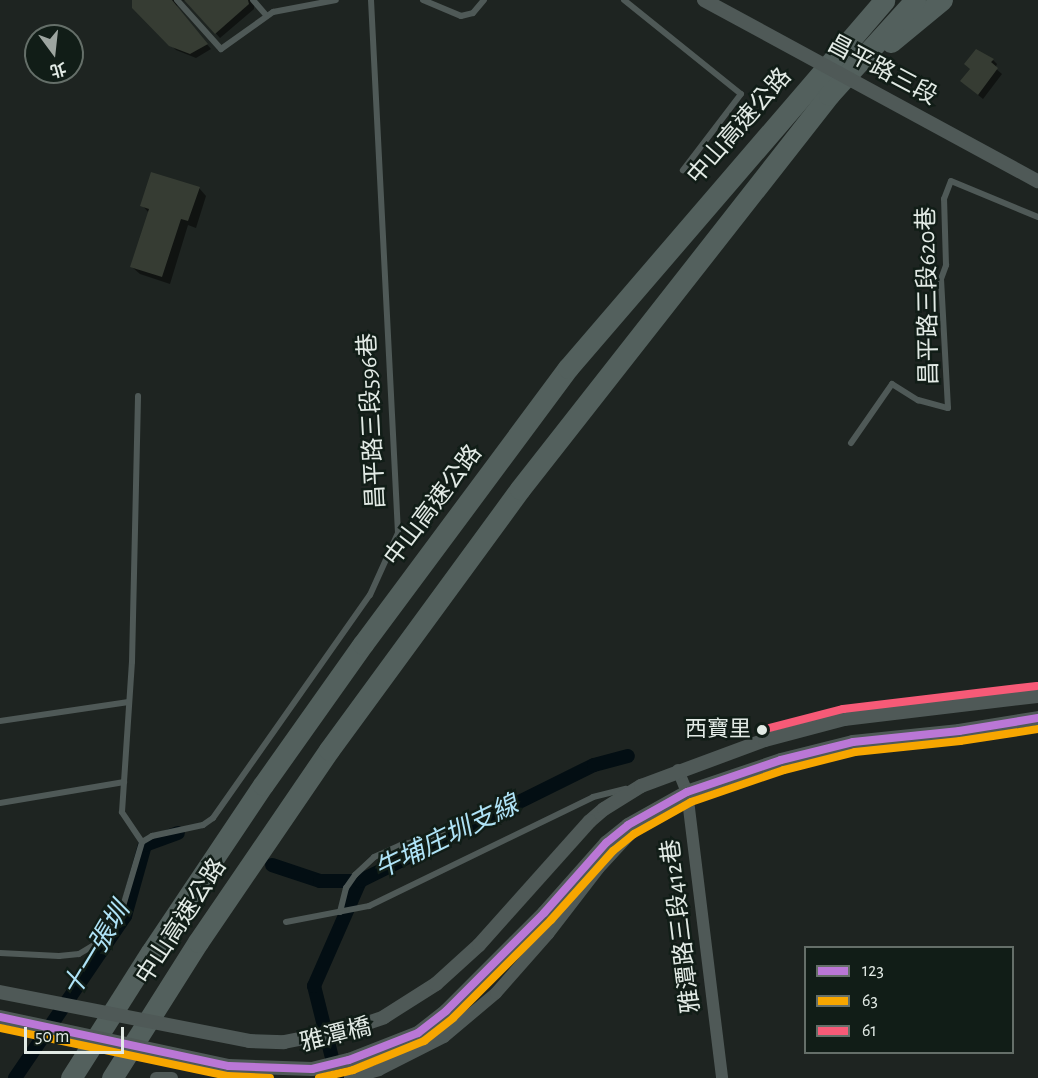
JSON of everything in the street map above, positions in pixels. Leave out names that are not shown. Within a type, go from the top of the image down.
[{"type":"highway","points":[[822,87],[866,0]]},
{"type":"highway","name":"中山高速公路","points":[[112,1078],[198,942],[329,750],[520,489],[822,87],[884,0]]},
{"type":"highway","name":"中山高速公路","points":[[71,1078],[151,952],[363,644],[576,359],[822,87],[915,0]]},
{"type":"highway","points":[[822,87],[942,0]]},
{"type":"street","name":"昌平路三段","points":[[704,0],[1038,181]]},
{"type":"street","name":"雅潭橋","points":[[0,992],[249,1041],[285,1042],[350,1029],[384,1017],[436,984],[479,945],[590,821],[641,786],[678,770],[765,740],[844,719],[1038,696]]},
{"type":"street","name":"雅潭橋","points":[[0,1017],[229,1066],[312,1069],[350,1060],[418,1033],[446,1011],[544,914],[606,843],[628,825],[687,792],[753,769],[844,744],[959,731],[1038,718]]},
{"type":"street","name":"雅潭路三段412巷","points":[[678,770],[687,792],[722,1078]]},
{"type":"street","points":[[350,1078],[379,1070],[444,1037],[496,993],[548,934],[625,838],[647,816],[687,792]]},
{"type":"street","points":[[156,1078],[172,1078]]},
{"type":"lane","points":[[177,0],[221,49],[273,12],[336,0]]},
{"type":"lane","points":[[253,0],[267,16]]},
{"type":"lane","name":"昌平路三段596巷","points":[[142,842],[152,836],[203,825],[213,818],[370,595],[398,533],[371,0]]},
{"type":"lane","points":[[423,0],[461,16],[473,13],[484,0]]},
{"type":"lane","points":[[624,0],[741,94],[683,170]]},
{"type":"lane","name":"昌平路三段620巷","points":[[851,443],[892,384],[918,400],[948,408],[941,279],[946,264],[944,199],[951,181],[1038,217]]},
{"type":"lane","points":[[0,952],[59,956],[80,954],[101,941],[121,914],[142,842],[122,812],[132,662],[138,396]]},
{"type":"lane","points":[[0,721],[129,702]]},
{"type":"lane","points":[[0,803],[124,782]]},
{"type":"lane","points":[[286,922],[369,906],[593,797],[641,786]]},
{"type":"lane","points":[[342,911],[346,888],[374,857],[401,845],[444,834]]},
{"type":"building","points":[[132,0],[172,0],[208,44],[190,54],[169,46],[132,8]]},
{"type":"building","points":[[184,0],[248,0],[249,4],[215,34]]},
{"type":"building","points":[[976,49],[994,59],[991,62],[998,68],[978,95],[960,81],[970,69],[964,64]]},
{"type":"building","points":[[151,172],[200,187],[188,221],[181,219],[162,277],[130,267],[149,209],[140,206]]},
{"type":"waterway","name":"牛埔庄圳支線","points":[[337,1078],[314,986],[360,881],[594,765],[628,756]]},
{"type":"waterway","name":"十一張圳","points":[[15,1078],[125,916],[145,845],[178,833]]},
{"type":"waterway","name":"十一張圳","points":[[272,865],[320,881],[360,881]]},
{"type":"transit line","name":"61","points":[[762,730],[843,709],[1037,686]]},
{"type":"transit line","name":"123","points":[[0,1017],[229,1066],[312,1069],[349,1060],[418,1033],[446,1011],[544,913],[606,843],[628,825],[687,792],[781,760],[853,742],[959,731],[1038,718]]},
{"type":"transit line","name":"63","points":[[319,1078],[353,1070],[424,1041],[453,1018],[551,920],[613,851],[634,834],[691,802],[784,770],[855,752],[960,741],[1038,729]]},
{"type":"transit line","name":"63","points":[[0,1028],[227,1076],[270,1078]]},
{"type":"place","name":"西寶里","points":[[762,730]]}]
